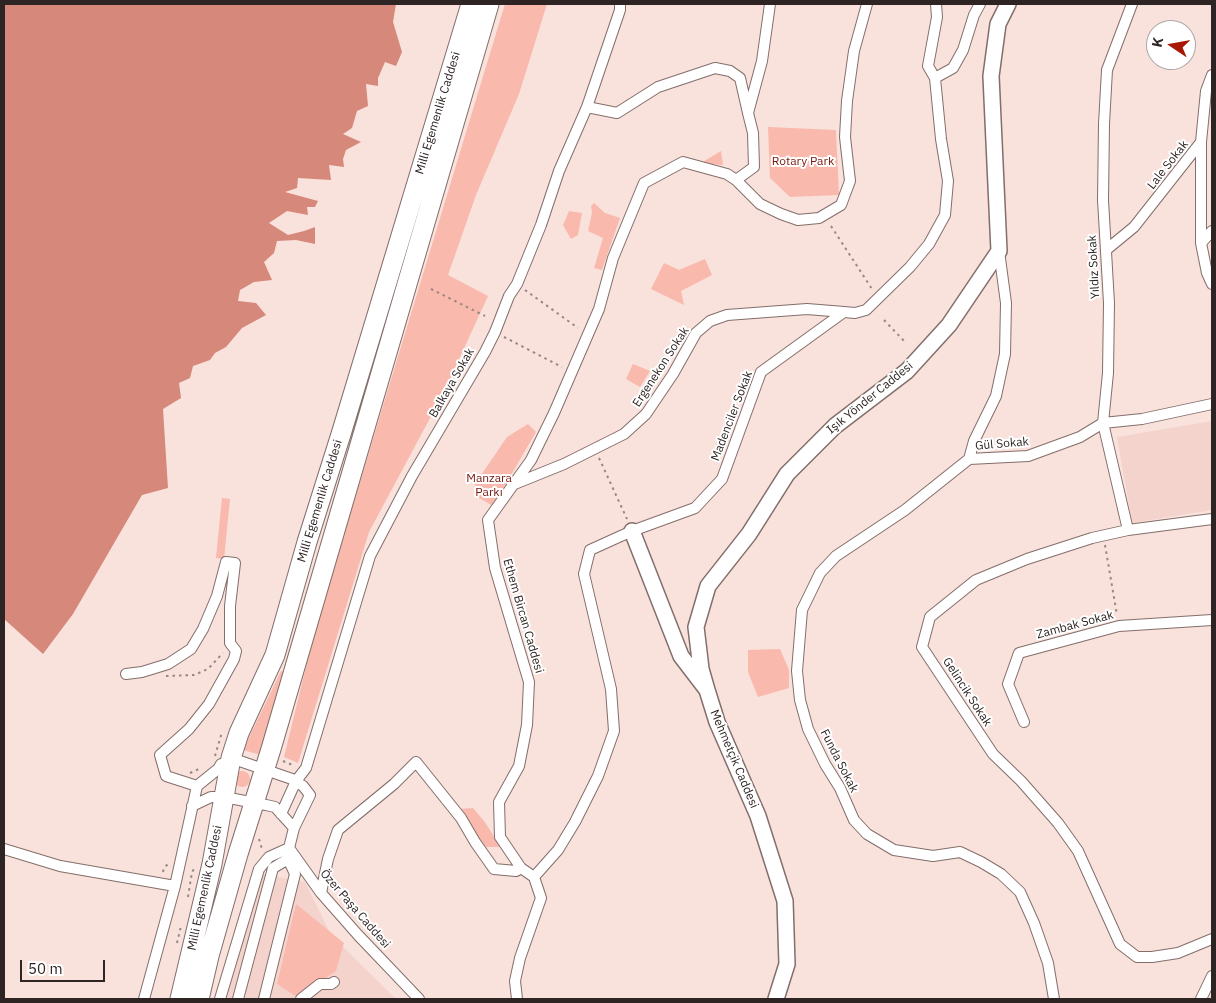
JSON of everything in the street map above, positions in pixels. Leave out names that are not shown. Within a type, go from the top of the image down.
[{"type":"highway","name":"Milli Egemenlik Caddesi","points":[[180,999],[212,864],[224,797],[225,764],[275,655],[307,542],[471,4]]},
{"type":"highway","name":"Milli Egemenlik Caddesi","points":[[199,999],[209,956],[254,803],[271,764],[489,4]]},
{"type":"street","points":[[748,113],[762,61],[770,4]]},
{"type":"street","points":[[587,107],[617,113],[658,87],[715,68],[730,70],[740,78],[753,133],[754,167],[736,180],[760,204],[781,214],[798,220],[819,218],[841,205],[850,181],[845,137],[847,101],[854,51],[867,4]]},
{"type":"street","name":"Madenciler Sokak","points":[[534,877],[558,850],[575,822],[598,776],[614,732],[612,689],[584,574],[590,550],[632,531],[695,508],[722,479],[761,372],[844,312],[855,313],[866,310],[887,291],[929,244],[945,216],[948,181],[941,139],[935,78],[928,66],[937,17],[936,4]]},
{"type":"street","points":[[935,78],[953,68],[964,50],[974,15],[980,4]]},
{"type":"street","points":[[998,252],[991,76],[998,24],[1008,4]]},
{"type":"street","name":"Yıldız Sokak","points":[[1128,530],[1103,423],[1108,373],[1109,303],[1103,181],[1107,70],[1132,4]]},
{"type":"street","name":"Balkaya Sokak","points":[[303,768],[370,556],[412,476],[495,332],[509,296],[517,284],[560,171],[587,107],[622,6]]},
{"type":"street","name":"Lale Sokak","points":[[1106,250],[1134,227],[1202,142],[1206,91],[1212,74]]},
{"type":"street","points":[[1202,142],[1201,243],[1207,274],[1212,284]]},
{"type":"street","name":"Ethem Bircan Caddesi","points":[[534,877],[521,868],[500,837],[499,802],[519,766],[527,725],[529,682],[495,568],[488,520],[531,460],[554,413],[599,309],[613,258],[644,183],[683,162],[727,174],[736,180]]},
{"type":"street","points":[[1201,243],[1212,231]]},
{"type":"street","name":"Gül Sokak","points":[[998,252],[1006,303],[1006,354],[996,396],[974,441],[969,459],[1028,456],[1080,437],[1103,423],[1142,419],[1212,404]]},
{"type":"street","name":"Işık Yönder Caddesi","points":[[707,690],[701,669],[696,627],[708,586],[749,534],[787,474],[835,426],[907,371],[949,324],[998,252]]},
{"type":"street","name":"Ergenekon Sokak","points":[[511,486],[595,449],[624,434],[646,414],[674,374],[696,333],[710,321],[727,316],[807,309],[844,312]]},
{"type":"street","name":"Funda Sokak","points":[[969,459],[905,510],[836,556],[820,573],[802,610],[797,671],[800,700],[808,729],[825,764],[840,788],[854,820],[867,834],[894,850],[933,856],[960,852],[1001,874],[1020,892],[1034,923],[1048,963],[1054,999]]},
{"type":"street","name":"Gelincik Sokak","points":[[1212,519],[1128,530],[1103,536],[1027,559],[976,580],[930,617],[922,647],[993,754],[1058,823],[1078,851],[1120,944],[1137,957],[1152,958],[1178,954],[1212,939]]},
{"type":"street","name":"Mehmetçik Caddesi","points":[[632,531],[681,656],[707,690],[717,722],[758,816],[785,901],[788,964],[776,999]]},
{"type":"street","points":[[126,674],[142,672],[168,664],[191,649],[203,629],[210,612],[226,562],[234,563],[230,606],[230,643],[236,651],[234,658],[209,704],[189,729],[160,755],[166,776],[196,786]]},
{"type":"street","name":"Zambak Sokak","points":[[1024,722],[1008,684],[1019,653],[1120,626],[1212,620]]},
{"type":"street","points":[[321,893],[328,859],[338,830],[394,784],[416,762],[461,818],[494,869],[516,871],[521,868]]},
{"type":"street","points":[[144,999],[175,886],[196,786],[225,764],[271,764],[296,781],[310,795],[294,828],[289,848],[288,859],[295,874],[264,999]]},
{"type":"street","points":[[281,814],[303,768]]},
{"type":"street","points":[[192,806],[210,797],[224,797],[275,807],[294,828]]},
{"type":"street","points":[[220,999],[259,869],[269,857],[289,848]]},
{"type":"street","name":"Özer Paşa Caddesi","points":[[289,848],[321,893],[419,999]]},
{"type":"street","points":[[4,849],[60,866],[175,886]]},
{"type":"street","points":[[238,999],[273,868],[288,859]]},
{"type":"street","points":[[517,999],[515,981],[520,958],[541,898],[534,877]]},
{"type":"street","points":[[1201,999],[1212,976]]},
{"type":"street","points":[[301,999],[320,984],[334,982]]},
{"type":"path","points":[[831,226],[873,290]]},
{"type":"path","points":[[517,284],[580,330],[586,339]]},
{"type":"path","points":[[431,289],[485,316]]},
{"type":"path","points":[[884,320],[906,343]]},
{"type":"path","points":[[495,332],[571,371]]},
{"type":"path","points":[[595,449],[632,531]]},
{"type":"path","points":[[1103,536],[1120,626]]},
{"type":"path","points":[[162,676],[194,675],[208,669],[223,654],[230,643]]},
{"type":"path","points":[[271,764],[303,768]]},
{"type":"path","points":[[259,838],[262,848]]},
{"type":"shaded area","points":[[4,4],[396,4],[393,22],[402,52],[396,66],[385,62],[378,78],[378,86],[366,84],[368,106],[357,111],[352,128],[343,134],[361,142],[346,150],[343,159],[344,167],[329,165],[331,180],[298,178],[297,188],[285,192],[318,201],[315,207],[307,207],[308,215],[287,211],[269,223],[288,235],[315,227],[315,244],[296,240],[277,241],[274,253],[264,262],[272,280],[254,282],[240,290],[238,301],[256,303],[266,315],[242,328],[226,347],[215,353],[210,360],[193,366],[190,378],[179,383],[181,398],[163,409],[168,488],[142,495],[73,614],[43,654],[4,619]]},
{"type":"shaded area","points":[[1212,421],[1212,510],[1132,523],[1117,437]]},
{"type":"shaded area","points":[[256,873],[305,882],[331,935],[396,999],[224,999]]},
{"type":"green space","points":[[505,4],[547,4],[519,94],[476,195],[448,275],[488,296],[444,392],[369,532],[298,763],[284,757],[315,630]]},
{"type":"green space","name":"Rotary Park","points":[[768,127],[836,130],[839,195],[790,197],[770,178]]},
{"type":"green space","points":[[721,151],[723,165],[701,163]]},
{"type":"green space","points":[[594,203],[605,213],[620,218],[602,270],[594,268],[603,238],[588,231],[592,213],[591,206]]},
{"type":"green space","points":[[569,211],[582,213],[578,235],[571,239],[563,225]]},
{"type":"green space","points":[[705,259],[712,275],[681,291],[684,305],[651,289],[664,263],[679,270]]},
{"type":"green space","points":[[633,364],[650,371],[640,387],[626,379]]},
{"type":"green space","name":"Manzara Parkı","points":[[528,424],[536,432],[493,506],[479,498],[475,484],[507,437]]},
{"type":"green space","points":[[222,498],[230,499],[224,559],[216,558]]},
{"type":"green space","points":[[780,649],[789,670],[789,688],[758,697],[748,672],[748,650]]},
{"type":"green space","points":[[281,671],[284,672],[261,755],[243,750]]},
{"type":"green space","points":[[242,771],[248,773],[250,779],[248,785],[242,787],[236,785],[234,779],[236,773]]},
{"type":"green space","points":[[473,808],[501,847],[486,847],[472,831],[459,809]]},
{"type":"green space","points":[[296,904],[344,943],[336,971],[297,997],[277,984]]}]
